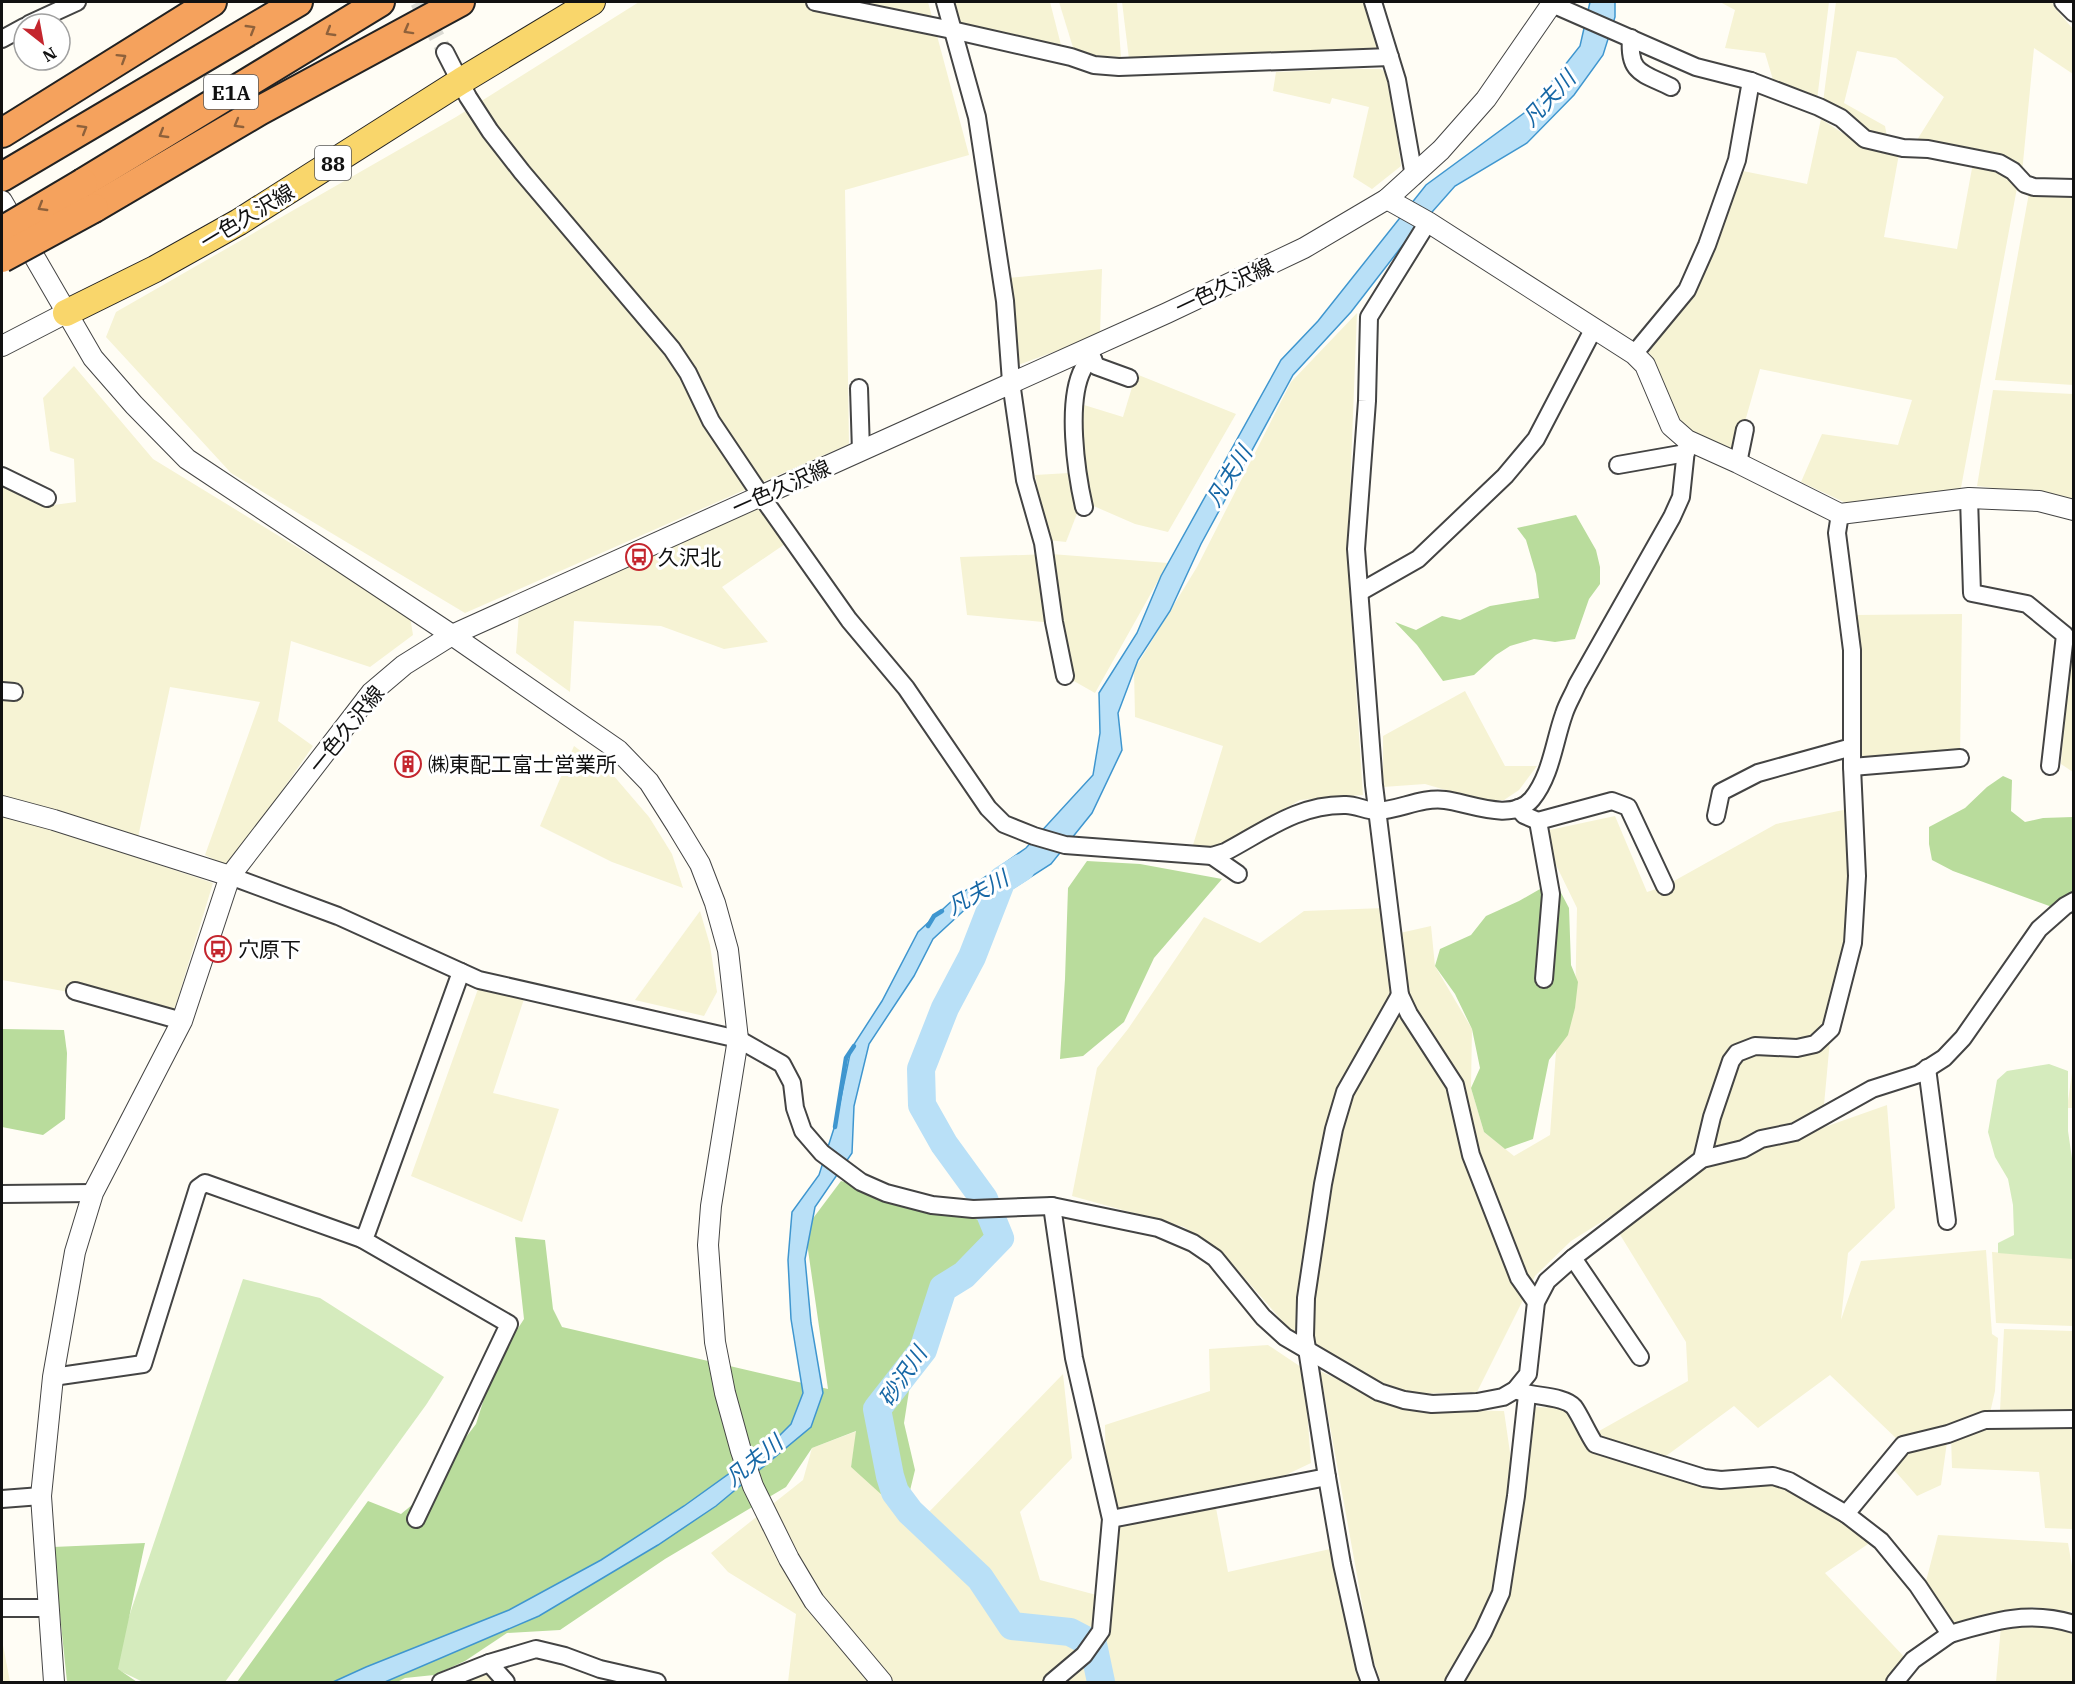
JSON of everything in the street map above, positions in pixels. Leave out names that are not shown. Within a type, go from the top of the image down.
[{"type":"highway","points":[[2,133],[212,2]]},
{"type":"highway","name":"E1A","points":[[2,177],[298,2]]},
{"type":"highway","name":"E1A","points":[[2,231],[380,2]]},
{"type":"highway","points":[[2,258],[94,208],[259,111],[460,2]]},
{"type":"main road","name":"一色久沢線","points":[[66,313],[155,269],[239,222],[461,81],[592,2]]},
{"type":"street","points":[[55,12],[77,2]]},
{"type":"street","points":[[815,2],[952,30],[1102,66],[1390,57]]},
{"type":"street","points":[[945,2],[977,117],[1005,301],[1011,381],[1025,480],[1042,543],[1065,676]]},
{"type":"street","points":[[1373,2],[1397,80],[1414,176]]},
{"type":"street","points":[[2063,2],[2073,14]]},
{"type":"street","points":[[1553,3],[1696,67],[1750,81],[1819,107],[1841,118],[1865,139],[1903,148],[1928,149],[1999,163],[2013,171],[2025,184],[2034,187],[2073,188]]},
{"type":"street","name":"一色久沢線","points":[[54,1683],[40,1496],[53,1377],[75,1252],[93,1193],[182,1021],[230,876],[371,693],[404,665],[452,635],[1011,381],[1090,354],[1395,203],[1414,176],[1441,150],[1486,99],[1553,3]]},
{"type":"street","points":[[1626,36],[1634,67],[1671,87]]},
{"type":"street","points":[[445,52],[468,97],[490,131],[672,350],[688,373],[711,421],[762,496],[849,620],[906,688],[988,808],[1004,824],[1065,845],[1212,856],[1225,852],[1298,812],[1324,806],[1348,804],[1377,811],[1427,799],[1445,800],[1485,810],[1518,808],[1531,801],[1544,778],[1564,711],[1681,497],[1687,446],[1671,426],[1645,364],[1634,354],[1395,203]]},
{"type":"street","points":[[1634,354],[1687,290],[1703,254],[1737,160],[1750,81]]},
{"type":"street","points":[[2,201],[93,358],[134,405],[187,459],[452,635],[618,750],[649,782],[700,864],[715,903],[728,950],[738,1039],[711,1206],[708,1245],[715,1342],[725,1393],[753,1486],[789,1559],[814,1602],[882,1683]]},
{"type":"street","points":[[1428,222],[1369,317],[1367,401],[1356,549],[1364,672],[1377,811],[1400,995],[1409,1014],[1455,1085],[1471,1155],[1519,1278],[1536,1302]]},
{"type":"street","points":[[2,346],[66,313]]},
{"type":"street","points":[[1360,592],[1418,559],[1505,476],[1536,439],[1594,328]]},
{"type":"street","points":[[1090,354],[1096,366],[1129,378]]},
{"type":"street","points":[[1084,507],[1076,472],[1074,426],[1079,380],[1090,354]]},
{"type":"street","points":[[859,388],[861,451]]},
{"type":"street","points":[[1738,462],[1745,429]]},
{"type":"street","points":[[1618,465],[1687,446],[1738,462],[1840,513],[1970,498],[2039,501],[2073,510]]},
{"type":"street","points":[[2,476],[47,498]]},
{"type":"street","points":[[1970,498],[1972,593],[2027,604],[2065,635],[2050,766]]},
{"type":"street","points":[[1702,1159],[1712,1117],[1731,1061],[1737,1053],[1755,1046],[1797,1048],[1815,1044],[1831,1029],[1854,943],[1857,876],[1852,766],[1852,650],[1837,533],[1840,513]]},
{"type":"street","points":[[1716,816],[1721,792],[1758,773],[1852,747]]},
{"type":"street","points":[[1852,766],[1960,758]]},
{"type":"street","points":[[1518,808],[1524,815],[1538,821],[1612,801],[1628,807],[1665,886]]},
{"type":"street","points":[[2,806],[54,820],[230,876],[338,916],[479,980],[738,1039],[782,1064],[792,1083],[795,1108],[803,1131],[822,1153],[861,1182],[886,1193],[932,1205],[973,1209],[1052,1206],[1158,1228],[1193,1243],[1215,1258],[1270,1324],[1285,1337],[1379,1392],[1404,1400],[1432,1404],[1477,1402],[1521,1392],[1563,1399],[1574,1407],[1595,1444],[1711,1479],[1773,1476],[1789,1481],[1846,1514],[1881,1541],[1918,1586],[1950,1634]]},
{"type":"street","points":[[1538,821],[1551,894],[1544,979]]},
{"type":"street","points":[[1212,856],[1238,874]]},
{"type":"street","points":[[1454,1683],[1501,1593],[1516,1496],[1521,1392],[1527,1374],[1536,1302],[1547,1281],[1573,1257],[1702,1159],[1743,1149],[1761,1139],[1795,1132],[1872,1089],[1919,1074],[1944,1058],[1963,1038],[2039,929],[2073,901]]},
{"type":"street","points":[[362,1239],[367,1232],[461,972]]},
{"type":"street","points":[[75,991],[182,1021]]},
{"type":"street","points":[[1371,1683],[1365,1668],[1342,1564],[1327,1477],[1305,1336],[1306,1298],[1323,1184],[1334,1129],[1345,1092],[1400,995]]},
{"type":"street","points":[[1927,1068],[1947,1221]]},
{"type":"street","points":[[53,1377],[143,1364],[198,1188],[205,1183],[362,1239],[509,1324],[416,1519]]},
{"type":"street","points":[[2,1194],[93,1193]]},
{"type":"street","points":[[1052,1206],[1074,1358],[1111,1519],[1101,1631],[1084,1655],[1052,1683]]},
{"type":"street","points":[[1573,1257],[1640,1357]]},
{"type":"street","points":[[1846,1514],[1903,1445],[1948,1434],[1985,1420],[2073,1419]]},
{"type":"street","points":[[1111,1519],[1327,1477]]},
{"type":"street","points":[[2,1499],[40,1496]]},
{"type":"street","points":[[2,1608],[48,1608]]},
{"type":"street","points":[[1895,1683],[1913,1660],[1950,1634],[1979,1625],[2030,1616],[2053,1618],[2073,1624]]},
{"type":"street","points":[[441,1683],[489,1663],[536,1650],[566,1656],[600,1669],[657,1683]]},
{"type":"street","points":[[489,1663],[506,1683]]},
{"type":"shaded area","points":[[639,2],[928,2],[969,155],[845,190],[849,444],[465,613],[231,473],[106,337],[116,312],[456,117]]},
{"type":"shaded area","points":[[952,2],[1050,2],[1062,49],[958,24]]},
{"type":"shaded area","points":[[1059,2],[1117,2],[1121,57],[1075,54]]},
{"type":"shaded area","points":[[1122,2],[1363,2],[1383,49],[1129,59]]},
{"type":"shaded area","points":[[1720,2],[1829,2],[1817,100],[1774,83],[1765,53],[1725,48],[1735,10]]},
{"type":"shaded area","points":[[1836,2],[2052,2],[2073,29],[2073,74],[2034,48],[2022,173],[2000,157],[1917,140],[1944,97],[1896,58],[1857,51],[1844,103],[1885,126],[1887,137],[1871,135],[1823,102]]},
{"type":"shaded area","points":[[1381,69],[1389,76],[1401,166],[1372,189],[1353,177],[1369,107],[1332,98],[1330,104],[1273,91],[1276,72]]},
{"type":"shaded area","points":[[1821,119],[1861,145],[1899,154],[1884,237],[1957,249],[1973,163],[2001,169],[2017,188],[1960,493],[1921,499],[1846,503],[1801,482],[1822,434],[1898,445],[1912,400],[1760,369],[1746,418],[1734,449],[1689,431],[1675,412],[1647,355],[1693,291],[1738,170],[1807,184]]},
{"type":"shaded area","points":[[2073,192],[2073,385],[1995,380],[2029,193]]},
{"type":"shaded area","points":[[1102,269],[1100,335],[1015,366],[1008,278]]},
{"type":"shaded area","points":[[1357,313],[1350,492],[1350,597],[1363,795],[1300,800],[1221,847],[1193,845],[1223,746],[1135,717],[1134,670],[1197,567],[1291,382]]},
{"type":"shaded area","points":[[74,366],[153,459],[410,616],[413,635],[370,667],[291,641],[278,721],[313,746],[229,867],[205,855],[260,702],[170,687],[137,842],[2,804],[2,485],[46,506],[76,502],[74,459],[50,451],[43,398]]},
{"type":"shaded area","points":[[1136,374],[1236,414],[1168,532],[1135,524],[1089,504],[1080,462],[1084,405],[1123,417]]},
{"type":"shaded area","points":[[1993,390],[2073,394],[2073,502],[2041,494],[1977,486]]},
{"type":"shaded area","points":[[1069,473],[1078,511],[1066,542],[1048,540],[1035,475]]},
{"type":"shaded area","points":[[760,506],[785,544],[722,587],[768,642],[724,649],[661,626],[574,621],[570,692],[516,653],[519,613]]},
{"type":"shaded area","points":[[1051,554],[1168,563],[1095,693],[1065,676],[1054,623],[967,615],[960,557]]},
{"type":"shaded area","points":[[1962,614],[1960,758],[1858,766],[1853,615]]},
{"type":"shaded area","points":[[2073,623],[2073,772],[2061,764],[2069,638]]},
{"type":"shaded area","points":[[1465,691],[1505,766],[1537,766],[1519,790],[1504,800],[1480,800],[1425,784],[1383,787],[1383,736]]},
{"type":"shaded area","points":[[574,746],[613,775],[649,817],[672,854],[683,888],[612,862],[540,826]]},
{"type":"shaded area","points":[[1853,808],[1857,877],[1831,1029],[1824,1105],[1743,1149],[1702,1159],[1571,1241],[1535,1276],[1477,1392],[1413,1394],[1362,1375],[1291,1331],[1227,1258],[1184,1227],[1072,1196],[1097,1068],[1128,1029],[1204,917],[1260,943],[1304,911],[1384,908],[1391,935],[1431,926],[1435,966],[1472,1029],[1471,1088],[1484,1132],[1514,1156],[1550,1135],[1556,1051],[1575,1008],[1577,908],[1540,832],[1615,816],[1647,892],[1665,886],[1776,824]]},
{"type":"shaded area","points":[[2,814],[213,883],[174,1011],[2,980]]},
{"type":"shaded area","points":[[700,911],[710,945],[717,992],[704,1016],[635,1000]]},
{"type":"shaded area","points":[[478,989],[524,999],[493,1093],[559,1109],[522,1222],[411,1176]]},
{"type":"shaded area","points":[[2073,1066],[2073,1108],[2067,1108]]},
{"type":"shaded area","points":[[1887,1105],[1895,1208],[1848,1253],[1841,1320],[1861,1261],[1986,1250],[1992,1334],[1998,1338],[1995,1391],[1990,1413],[1949,1428],[1941,1485],[1917,1496],[1888,1463],[1899,1441],[1830,1375],[1758,1428],[1734,1406],[1666,1456],[1592,1435],[1688,1381],[1686,1342],[1619,1233],[1694,1173]]},
{"type":"shaded area","points":[[1992,1252],[2073,1258],[2073,1326],[1996,1323]]},
{"type":"shaded area","points":[[2004,1329],[2073,1331],[2073,1412],[2000,1411]]},
{"type":"shaded area","points":[[1268,1345],[1304,1369],[1311,1463],[1216,1508],[1228,1572],[1339,1547],[1372,1682],[788,1682],[796,1614],[728,1572],[711,1553],[803,1480],[812,1448],[857,1431],[851,1467],[923,1524],[927,1514],[1063,1374],[1072,1458],[1020,1512],[1040,1580],[1104,1597],[1105,1425],[1210,1391],[1209,1349]]},
{"type":"shaded area","points":[[1320,1371],[1403,1409],[1504,1411],[1516,1494],[1536,1407],[1564,1408],[1589,1451],[1718,1480],[1773,1476],[1877,1538],[1825,1573],[1910,1663],[1893,1682],[1381,1682],[1360,1622],[1364,1614]]},
{"type":"shaded area","points":[[2073,1424],[2073,1529],[2045,1528],[2039,1472],[1952,1468],[1951,1436],[1982,1428]]},
{"type":"shaded area","points":[[1938,1535],[2068,1543],[2073,1572],[2073,1612],[2033,1607],[1952,1625],[1925,1585]]},
{"type":"shaded area","points":[[2029,1618],[2073,1628],[2073,1682],[1996,1682],[2001,1626]]},
{"type":"shaded area","points":[[3,1645],[10,1682],[2,1682]]},
{"type":"shaded area","points":[[487,1672],[497,1682],[462,1682]]},
{"type":"green space","points":[[1576,515],[1596,550],[1600,567],[1600,584],[1589,599],[1575,639],[1555,642],[1534,639],[1510,646],[1474,675],[1443,681],[1417,645],[1395,622],[1416,630],[1442,616],[1460,620],[1490,606],[1539,598],[1536,574],[1526,540],[1517,528]]},
{"type":"green space","points":[[2003,776],[2012,780],[2011,811],[2025,822],[2043,818],[2073,817],[2073,899],[2055,908],[1953,871],[1932,860],[1929,827],[1965,808],[1987,787]]},
{"type":"green space","points":[[1087,861],[1140,864],[1222,879],[1154,958],[1124,1022],[1083,1056],[1060,1059],[1068,888]]},
{"type":"green space","points":[[1540,889],[1559,889],[1569,908],[1571,965],[1578,982],[1575,1008],[1568,1035],[1549,1060],[1533,1139],[1505,1149],[1484,1132],[1471,1088],[1480,1068],[1472,1029],[1455,994],[1435,966],[1440,949],[1471,935],[1486,916]]},
{"type":"green space","points":[[2,1029],[64,1030],[67,1053],[65,1119],[43,1135],[2,1127]]},
{"type":"green space","points":[[2049,1064],[2068,1071],[2068,1131],[2074,1172],[2073,1259],[1998,1253],[1998,1243],[2014,1235],[2013,1205],[2008,1179],[1995,1157],[1988,1132],[1997,1080],[2007,1071]]},
{"type":"green space","points":[[841,1181],[990,1223],[993,1252],[953,1269],[926,1323],[914,1359],[904,1423],[915,1470],[904,1515],[851,1467],[856,1431],[812,1448],[786,1487],[665,1559],[560,1630],[507,1633],[465,1661],[434,1675],[405,1678],[397,1682],[237,1682],[368,1501],[401,1514],[418,1500],[476,1424],[495,1364],[524,1319],[515,1237],[545,1240],[553,1309],[562,1327],[828,1389],[805,1229]]},
{"type":"green space","points":[[243,1279],[320,1298],[444,1377],[225,1682],[143,1682],[112,1667]]},
{"type":"green space","points":[[145,1543],[118,1669],[137,1682],[67,1682],[53,1547]]},
{"type":"water","points":[[1590,2],[1615,2],[1615,17],[1603,55],[1574,95],[1527,143],[1455,186],[1402,246],[1351,312],[1293,375],[1201,544],[1170,611],[1138,660],[1118,713],[1122,750],[1092,813],[1051,864],[1007,892],[979,903],[973,902],[933,939],[914,976],[869,1044],[854,1106],[852,1153],[815,1207],[805,1259],[811,1323],[823,1393],[811,1427],[716,1506],[658,1545],[539,1616],[385,1682],[333,1682],[509,1610],[601,1560],[684,1506],[773,1442],[791,1424],[803,1393],[791,1319],[788,1260],[792,1212],[819,1175],[836,1122],[851,1049],[882,1001],[918,932],[955,898],[1026,848],[1093,775],[1100,733],[1099,693],[1137,633],[1161,576],[1281,360],[1318,321],[1426,185],[1531,108],[1580,46]]},
{"type":"waterway","name":"砂沢川","points":[[1021,868],[1002,880],[972,957],[945,1008],[921,1069],[922,1105],[944,1144],[984,1199],[1000,1238],[964,1275],[943,1288],[923,1350],[877,1409],[895,1492],[910,1512],[980,1578],[1012,1626],[1070,1632],[1093,1644],[1101,1682]]},
{"type":"waterway","name":"凡夫川","points":[[928,926],[934,916],[942,911]]},
{"type":"waterway","name":"凡夫川","points":[[835,1127],[846,1058],[854,1046]]},
{"type":"tunnel","points":[[418,2],[445,52]]},
{"type":"place","name":"久沢北","points":[[639,557]]},
{"type":"place","name":"㈱東配工富士営業所","points":[[408,764]]},
{"type":"place","name":"穴原下","points":[[218,949]]}]
